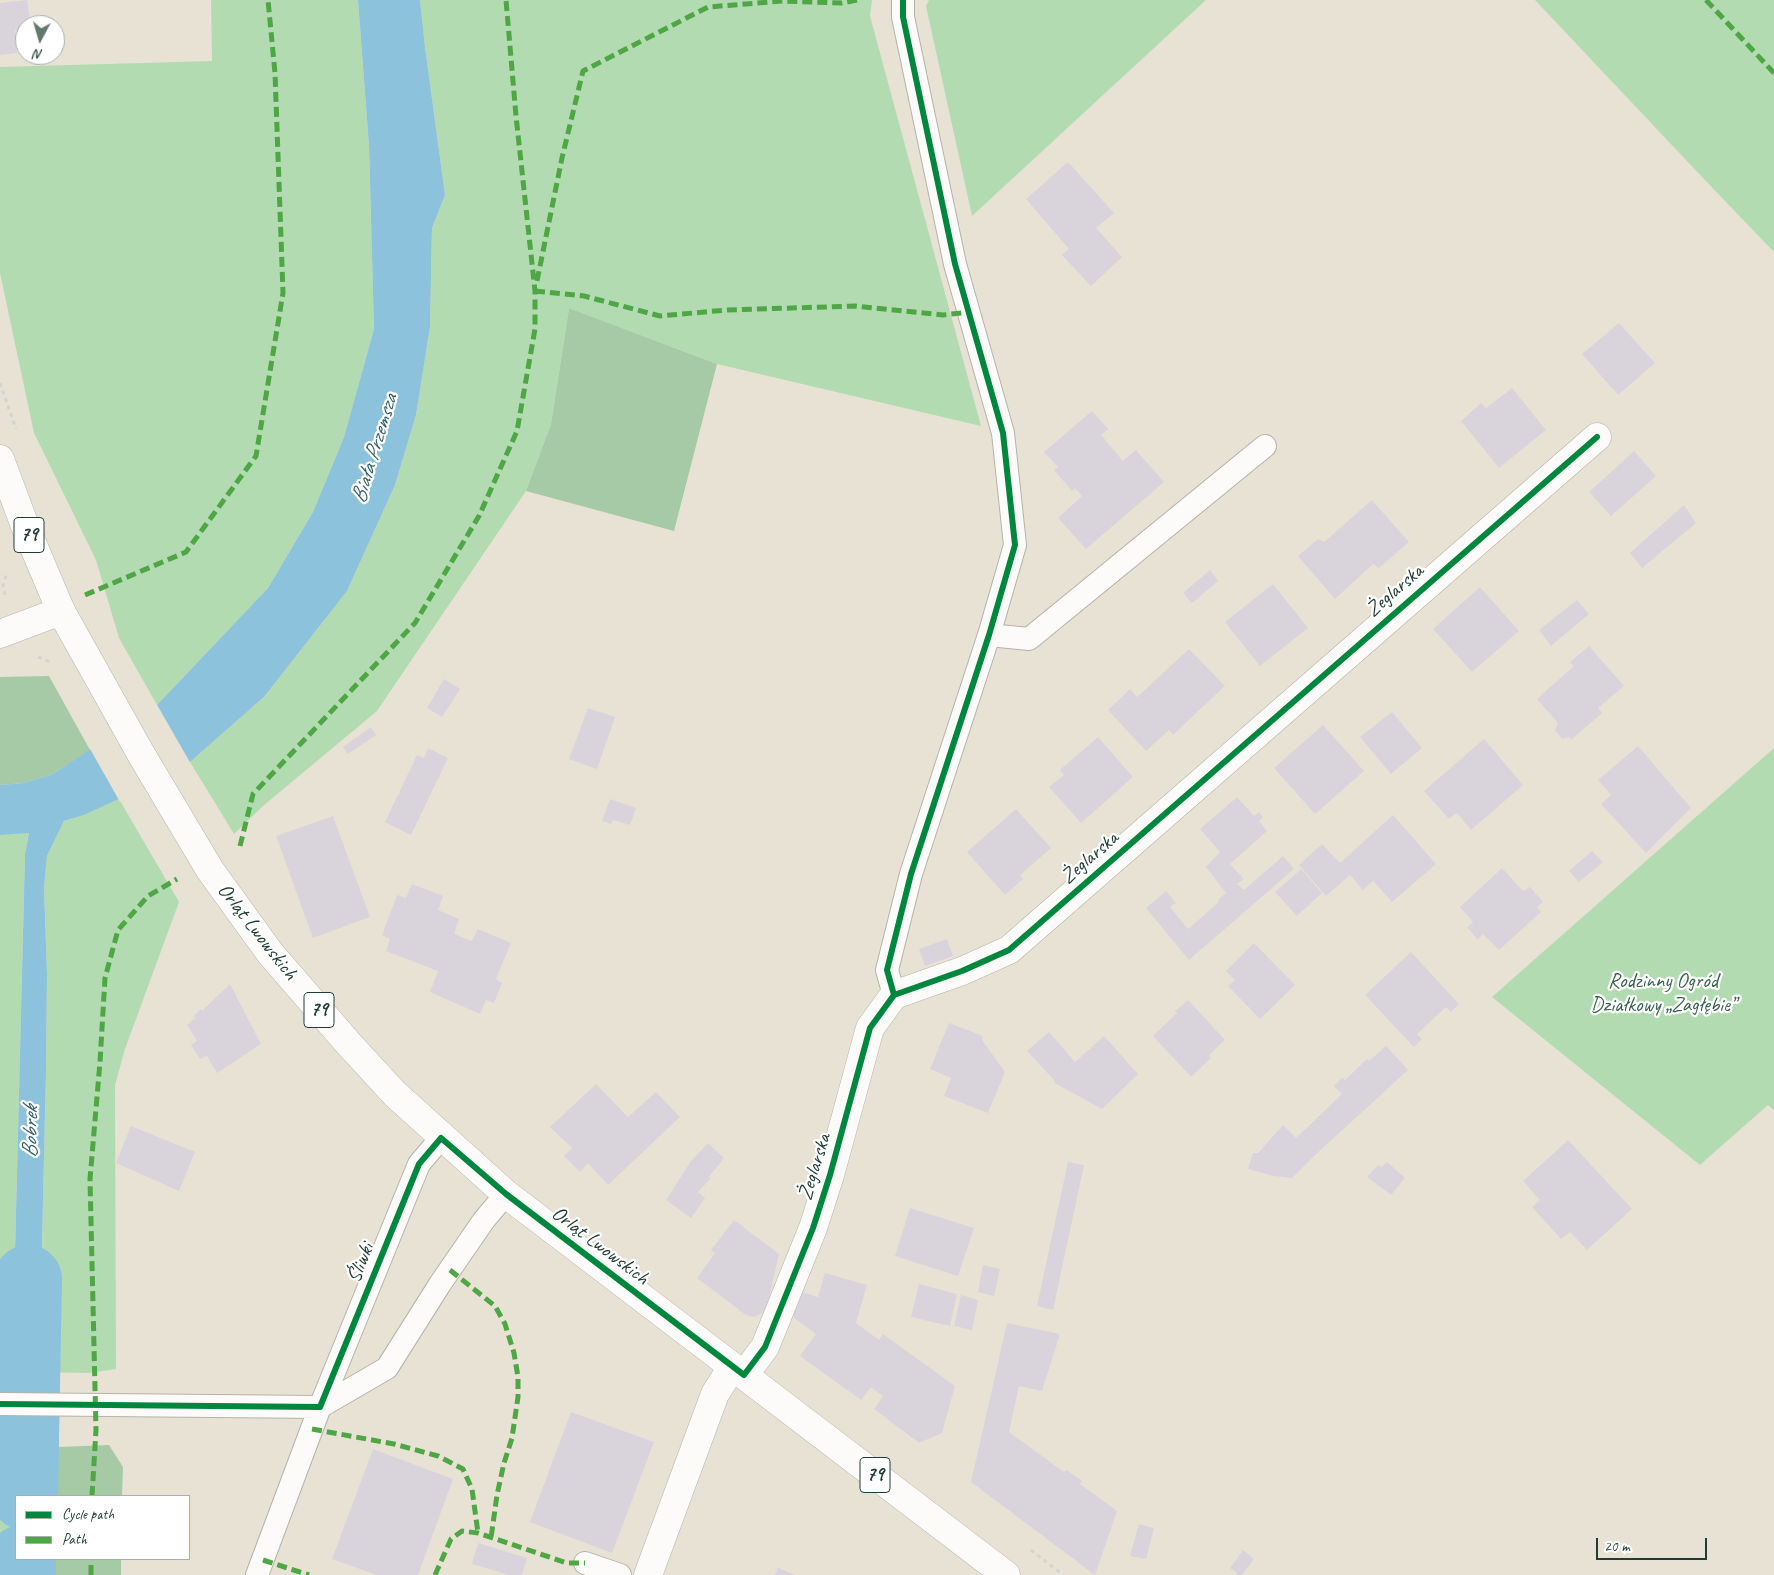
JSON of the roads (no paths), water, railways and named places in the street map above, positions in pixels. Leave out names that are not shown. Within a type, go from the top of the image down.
[{"type":"street","name":"Żeglarska","points":[[738,1371],[765,1346],[814,1228],[870,1028],[894,995],[962,971],[1009,950],[1596,437]]},
{"type":"street","name":"Orląt Lwowskich","points":[[0,458],[25,526],[61,610],[141,754],[210,870],[270,953],[348,1043],[395,1094],[441,1138],[506,1194],[1006,1575]]},
{"type":"street","points":[[0,634],[61,610]]},
{"type":"street","points":[[648,1575],[715,1394],[738,1371]]},
{"type":"lane","points":[[894,995],[887,970],[911,874],[990,635],[1015,545],[1003,433],[955,264],[903,17],[903,0]]},
{"type":"lane","points":[[990,635],[1029,639],[1265,446]]},
{"type":"lane","name":"Śliwki","points":[[257,1575],[320,1407],[419,1164],[441,1138]]},
{"type":"lane","points":[[0,1404],[320,1407],[387,1368],[440,1284],[484,1220],[506,1194]]},
{"type":"lane","points":[[585,1563],[620,1575]]},
{"type":"water","name":"Biała Przemsza","points":[[358,0],[420,0],[445,195],[432,228],[430,327],[416,415],[395,485],[347,591],[264,697],[190,762],[119,799],[84,815],[64,821],[47,856],[44,888],[47,974],[46,1071],[39,1372],[12,1372],[25,854],[29,833],[0,835],[0,785],[24,783],[53,774],[157,705],[268,588],[313,512],[344,437],[374,329],[369,146]]},
{"type":"waterway","name":"Bobrek","points":[[24,1495],[28,1279]]},
{"type":"waterway","name":"Bobrek","points":[[22,1560],[22,1575]]},
{"type":"park label","name":"Rodzinny Ogród Działkowy „Zagłębie”","points":[[1663,993]]}]
